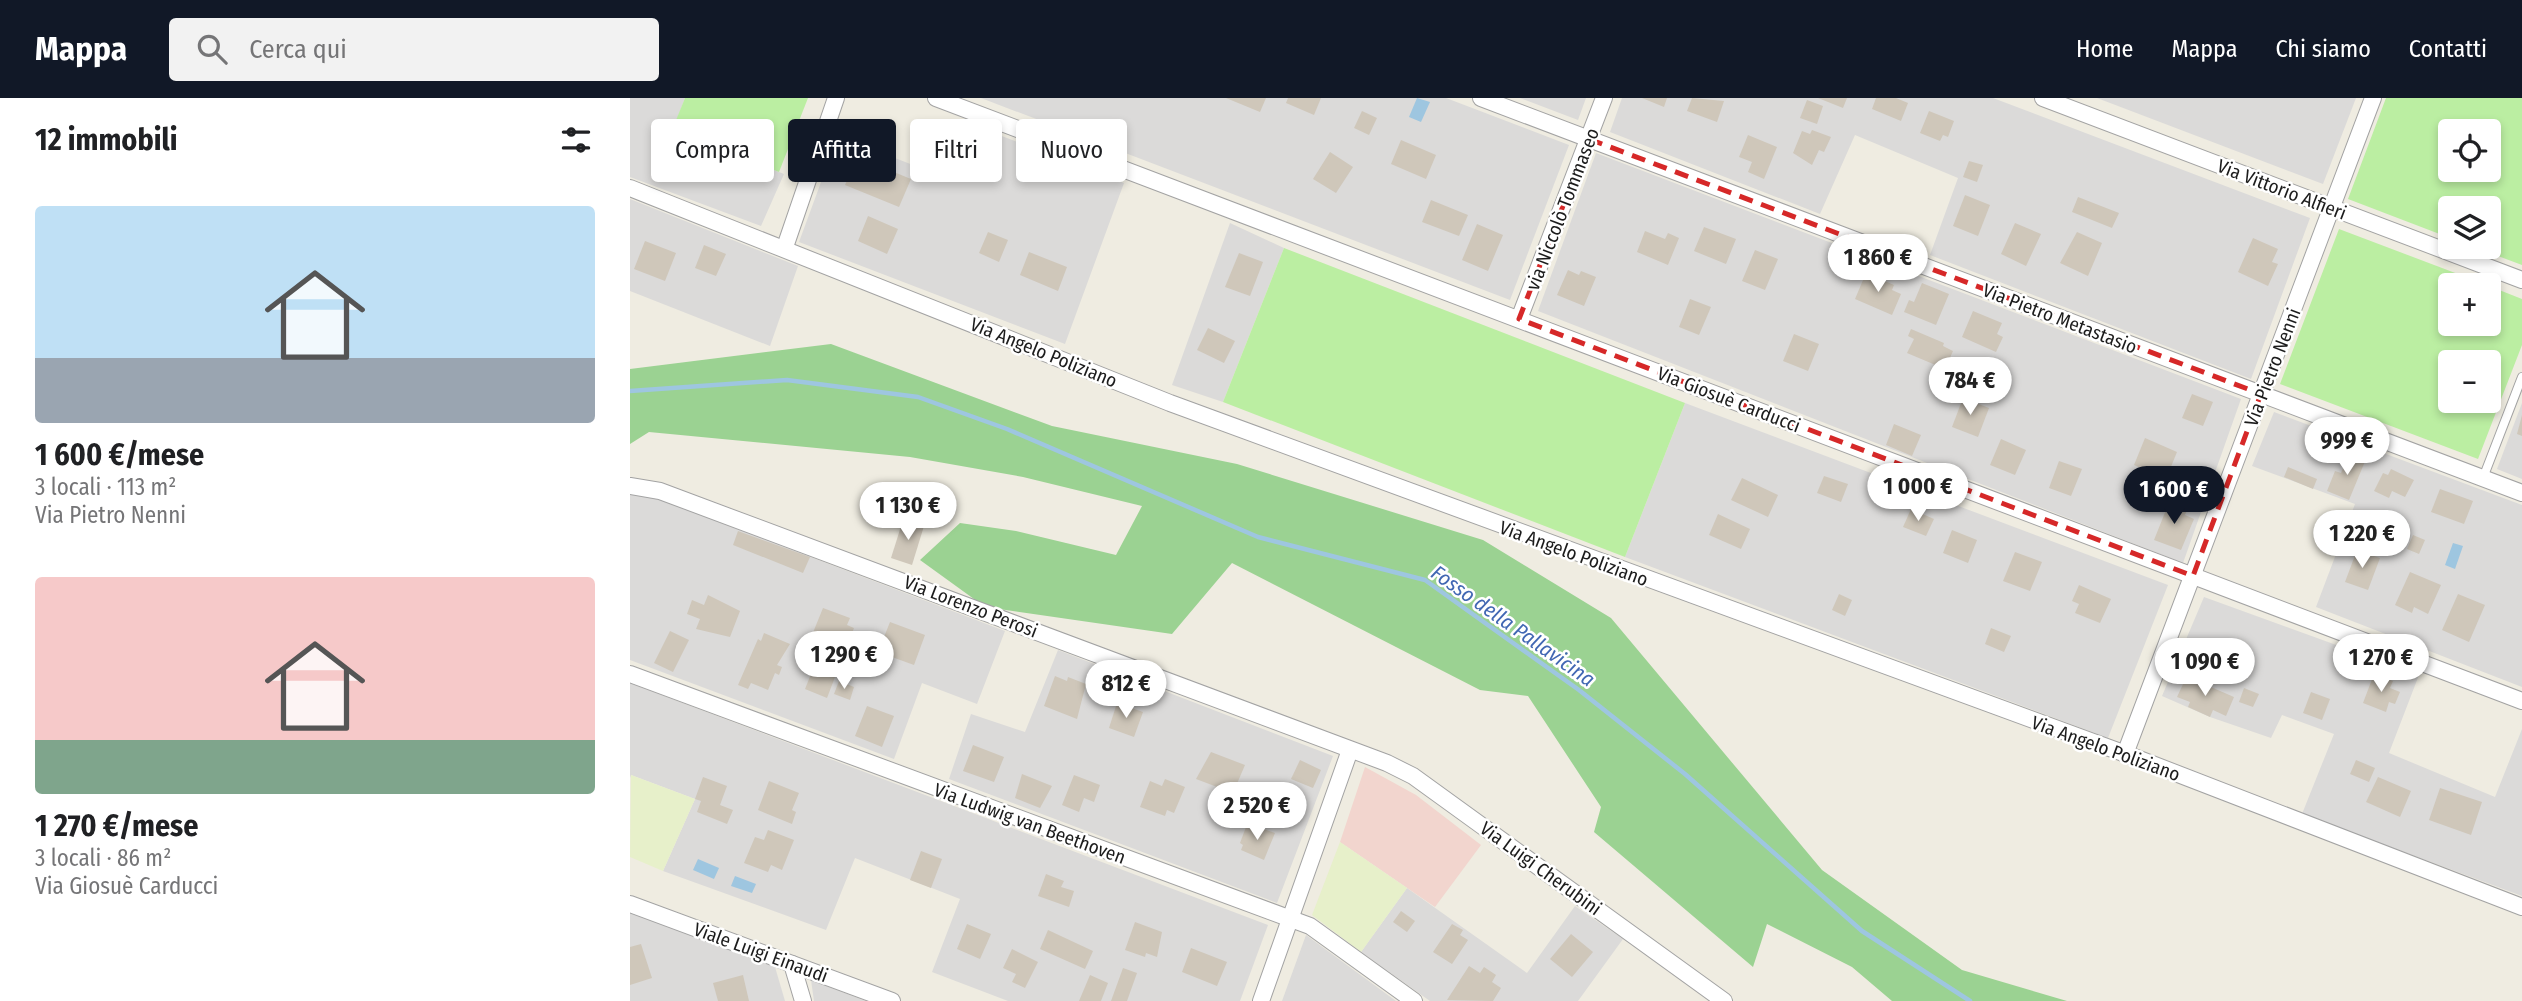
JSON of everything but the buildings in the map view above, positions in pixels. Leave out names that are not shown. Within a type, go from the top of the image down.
[{"type":"street","points":[[785,247],[836,98]]},
{"type":"street","name":"Via Giosuè Carducci","points":[[936,98],[2522,701]]},
{"type":"street","name":"Via Pietro Metastasio","points":[[1481,98],[2522,493]]},
{"type":"street","name":"via Niccolò Tommaseo","points":[[1519,320],[1604,98]]},
{"type":"street","name":"Via Vittorio Alfieri","points":[[2043,98],[2522,280]]},
{"type":"street","name":"Via Pietro Nenni","points":[[2125,754],[2373,98]]},
{"type":"street","name":"Via Angelo Poliziano","points":[[630,188],[785,247],[1183,407],[2125,754],[2522,906]]},
{"type":"street","name":"Via Lorenzo Perosi","points":[[630,486],[660,491],[876,570],[1350,750]]},
{"type":"street","name":"Via Ludwig van Beethoven","points":[[630,674],[1310,926],[1414,1001]]},
{"type":"street","points":[[1261,1001],[1350,750]]},
{"type":"street","name":"Via Luigi Cherubini","points":[[1350,750],[1413,776],[1724,1001]]},
{"type":"street","name":"Viale Luigi Einaudi","points":[[630,904],[892,1001]]},
{"type":"street","points":[[792,964],[803,1001]]},
{"type":"lane","points":[[2483,478],[2522,377]]},
{"type":"highlighted area","points":[[1589,139],[2261,394],[2193,576],[1519,319]]},
{"type":"shaded area","points":[[630,98],[685,98],[677,119],[651,119],[651,182],[774,182],[774,170],[784,174],[761,226],[630,177]]},
{"type":"shaded area","points":[[981,98],[1446,98],[1569,145],[1510,300],[1127,154],[1127,119],[1036,119]]},
{"type":"shaded area","points":[[1520,98],[1586,98],[1578,120]]},
{"type":"shaded area","points":[[1622,98],[1993,98],[2310,218],[2251,379],[1930,255],[1958,178],[1855,135],[1820,214],[1610,132]]},
{"type":"shaded area","points":[[2097,98],[2356,98],[2323,184]]},
{"type":"shaded area","points":[[1002,136],[1016,142],[1016,182],[1124,183],[1065,344],[799,242],[821,182],[896,182],[896,158],[910,164],[910,182],[1002,182]]},
{"type":"shaded area","points":[[1596,153],[2241,399],[2183,563],[1538,311]]},
{"type":"shaded area","points":[[630,199],[798,266],[770,346],[630,291]]},
{"type":"shaded area","points":[[1230,223],[1284,248],[1223,402],[1172,385]]},
{"type":"shaded area","points":[[1685,403],[2168,585],[2108,738],[1625,557]]},
{"type":"shaded area","points":[[2522,403],[2522,479],[2497,469]]},
{"type":"shaded area","points":[[2274,412],[2522,505],[2522,687],[2316,607],[2355,504],[2252,466]]},
{"type":"shaded area","points":[[635,490],[1005,631],[977,704],[922,683],[894,759],[630,660],[630,494]]},
{"type":"shaded area","points":[[2204,597],[2419,675],[2389,753],[2495,797],[2522,729],[2522,896],[2302,814],[2334,734],[2282,715],[2271,738],[2210,717],[2162,696]]},
{"type":"shaded area","points":[[1058,650],[1333,756],[1277,903],[949,779],[971,714],[1025,732]]},
{"type":"shaded area","points":[[630,683],[1268,925],[1240,1001],[1008,1001],[932,972],[960,899],[855,858],[826,930],[663,871],[695,799],[631,775],[630,778]]},
{"type":"shaded area","points":[[1365,767],[1416,795],[1481,845],[1435,907],[1340,842]]},
{"type":"shaded area","points":[[1407,888],[1527,973],[1575,906],[1623,939],[1578,1001],[1430,1001],[1361,952]]},
{"type":"shaded area","points":[[630,912],[775,967],[785,1001],[630,1001]]},
{"type":"shaded area","points":[[1306,935],[1396,1001],[1282,1001]]},
{"type":"shaded area","points":[[811,980],[866,1001],[814,1001]]},
{"type":"green space","points":[[685,98],[808,98],[800,119],[788,119],[788,149],[779,172],[774,170],[774,119],[676,119]]},
{"type":"green space","points":[[2386,98],[2522,98],[2522,265],[2501,257],[2501,196],[2438,196],[2438,233],[2348,199]]},
{"type":"green space","points":[[2339,229],[2455,273],[2438,273],[2438,336],[2501,336],[2501,291],[2522,299],[2522,345],[2501,399],[2501,350],[2438,350],[2438,413],[2496,413],[2478,459],[2280,384]]},
{"type":"green space","points":[[1284,248],[1685,403],[1625,557],[1223,402]]},
{"type":"green space","points":[[831,344],[1052,426],[1237,464],[1483,540],[1611,618],[1822,870],[1962,970],[2067,1001],[1892,1001],[1852,967],[1767,924],[1753,967],[1594,832],[1601,807],[1528,696],[1480,690],[1232,563],[1172,634],[985,607],[920,560],[960,523],[1016,531],[1116,555],[1142,506],[1023,477],[910,457],[649,432],[630,444],[630,369]]},
{"type":"green space","points":[[631,775],[695,799],[663,871],[630,857]]},
{"type":"green space","points":[[1340,842],[1407,888],[1361,952],[1312,915]]},
{"type":"water","points":[[1417,98],[1430,102],[1421,122],[1409,117]]},
{"type":"water","points":[[2453,543],[2463,546],[2455,569],[2445,565]]},
{"type":"water","points":[[698,859],[719,868],[714,879],[693,870]]},
{"type":"water","points":[[735,876],[756,884],[752,893],[731,886]]},
{"type":"waterway","name":"Fosso della Pallavicina","points":[[630,391],[787,380],[918,397],[1007,429],[1258,537],[1425,580],[1579,690],[1685,774],[1862,931],[1970,1001]]}]
